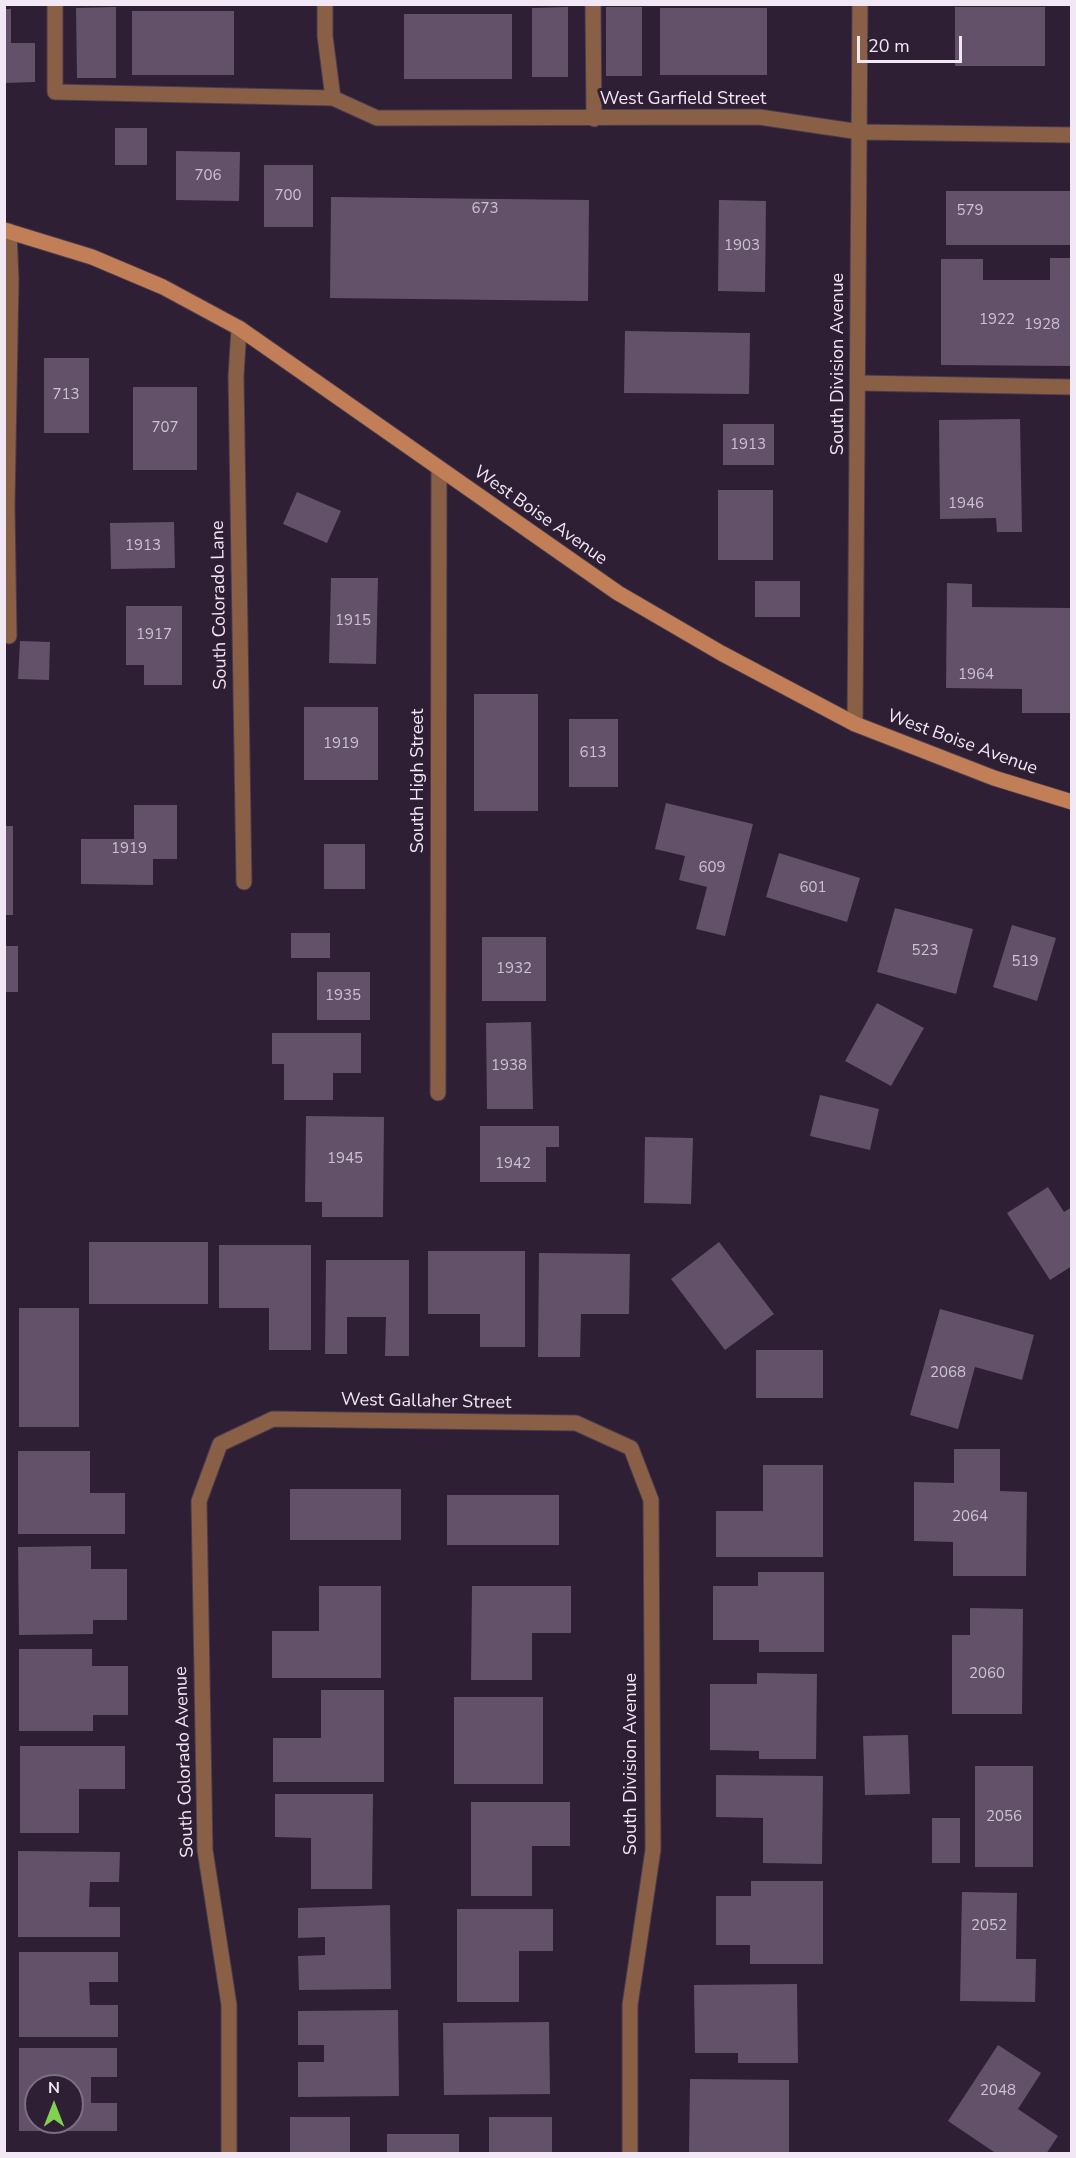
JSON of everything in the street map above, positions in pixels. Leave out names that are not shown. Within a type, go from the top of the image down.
[{"type":"street","points":[[55,4],[55,92],[333,98],[325,36],[325,4]]},
{"type":"street","points":[[593,4],[594,119]]},
{"type":"street","name":"South Division Avenue","points":[[855,724],[860,4]]},
{"type":"street","name":"West Garfield Street","points":[[333,98],[377,118],[759,117],[860,132],[1071,135]]},
{"type":"street","points":[[7,230],[11,279],[7,506],[9,636]]},
{"type":"street","name":"West Boise Avenue","points":[[7,230],[92,257],[163,287],[239,328],[618,593],[722,653],[855,724],[994,778],[1071,802]]},
{"type":"street","name":"South Colorado Lane","points":[[239,328],[236,376],[244,882]]},
{"type":"street","points":[[858,383],[1071,387]]},
{"type":"street","name":"South High Street","points":[[438,1093],[439,470]]},
{"type":"street","name":"West Gallaher Street","points":[[220,1444],[273,1419],[576,1423],[631,1448]]},
{"type":"street","name":"South Colorado Avenue","points":[[220,1444],[199,1501],[199,1513],[205,1850],[230,2005],[230,2154]]},
{"type":"street","name":"South Division Avenue","points":[[630,2154],[630,2005],[653,1850],[651,1500],[631,1448]]},
{"type":"building","points":[[116,7],[116,78],[77,78],[76,8]]},
{"type":"building","points":[[568,7],[568,77],[532,77],[532,8]]},
{"type":"building","points":[[606,7],[642,7],[642,76],[606,76]]},
{"type":"building","points":[[955,7],[1045,7],[1045,66],[955,66]]},
{"type":"building","points":[[660,8],[767,8],[767,75],[660,75]]},
{"type":"building","points":[[4,9],[11,9],[11,43],[35,43],[35,82],[4,83]]},
{"type":"building","points":[[132,11],[234,11],[234,75],[132,75]]},
{"type":"building","points":[[404,14],[512,14],[512,79],[404,79]]},
{"type":"building","points":[[115,128],[147,128],[147,165],[115,165]]},
{"type":"building","points":[[176,151],[240,152],[239,201],[176,200]]},
{"type":"building","points":[[264,165],[313,165],[313,227],[264,227]]},
{"type":"building","points":[[946,191],[1072,191],[1072,245],[946,245]]},
{"type":"building","points":[[331,197],[589,200],[588,301],[330,298]]},
{"type":"building","points":[[719,200],[766,201],[765,292],[718,291]]},
{"type":"building","points":[[1050,258],[1072,258],[1072,366],[941,365],[941,259],[983,259],[983,280],[1050,280]]},
{"type":"building","points":[[625,331],[750,333],[749,394],[624,393]]},
{"type":"building","points":[[44,358],[89,358],[89,433],[44,433]]},
{"type":"building","points":[[133,387],[197,387],[197,470],[133,470]]},
{"type":"building","points":[[1020,419],[1022,532],[997,532],[996,518],[940,519],[939,420]]},
{"type":"building","points":[[723,424],[774,424],[774,465],[723,465]]},
{"type":"building","points":[[718,490],[773,490],[773,560],[718,560]]},
{"type":"building","points":[[297,492],[341,511],[327,543],[283,524]]},
{"type":"building","points":[[174,522],[175,568],[111,569],[110,523]]},
{"type":"building","points":[[331,578],[378,578],[376,664],[329,663]]},
{"type":"building","points":[[755,581],[800,581],[800,617],[755,617]]},
{"type":"building","points":[[947,583],[972,584],[972,607],[1072,608],[1072,713],[1022,713],[1022,689],[946,688]]},
{"type":"building","points":[[126,606],[182,606],[182,685],[144,685],[144,665],[126,665]]},
{"type":"building","points":[[20,641],[50,642],[49,680],[18,679]]},
{"type":"building","points":[[474,694],[538,694],[538,811],[474,811]]},
{"type":"building","points":[[304,707],[378,707],[378,780],[304,780]]},
{"type":"building","points":[[569,719],[618,719],[618,787],[569,787]]},
{"type":"building","points":[[666,803],[753,824],[725,936],[696,929],[707,887],[679,880],[685,856],[655,849]]},
{"type":"building","points":[[134,805],[177,805],[177,859],[153,859],[153,885],[81,884],[81,839],[134,839]]},
{"type":"building","points":[[4,826],[13,826],[13,915],[4,915]]},
{"type":"building","points":[[324,844],[365,844],[365,889],[324,889]]},
{"type":"building","points":[[779,853],[860,878],[847,922],[766,897]]},
{"type":"building","points":[[895,908],[973,929],[956,994],[877,972]]},
{"type":"building","points":[[1012,925],[1056,938],[1037,1001],[993,987]]},
{"type":"building","points":[[291,933],[330,933],[330,958],[291,958]]},
{"type":"building","points":[[482,937],[546,937],[546,1001],[482,1001]]},
{"type":"building","points":[[4,946],[18,946],[18,992],[4,992]]},
{"type":"building","points":[[317,972],[370,972],[370,1020],[317,1020]]},
{"type":"building","points":[[877,1003],[924,1028],[891,1086],[845,1061]]},
{"type":"building","points":[[531,1022],[533,1109],[487,1109],[486,1023]]},
{"type":"building","points":[[272,1033],[361,1033],[361,1073],[333,1073],[333,1100],[284,1100],[284,1064],[272,1064]]},
{"type":"building","points":[[820,1095],[879,1109],[870,1150],[810,1136]]},
{"type":"building","points":[[306,1116],[384,1117],[383,1217],[322,1217],[322,1202],[305,1202]]},
{"type":"building","points":[[480,1126],[559,1126],[559,1147],[546,1147],[546,1182],[480,1182]]},
{"type":"building","points":[[645,1137],[693,1138],[691,1204],[644,1203]]},
{"type":"building","points":[[1048,1187],[1064,1212],[1072,1207],[1072,1266],[1050,1280],[1007,1213]]},
{"type":"building","points":[[89,1242],[208,1242],[208,1304],[89,1304]]},
{"type":"building","points":[[719,1242],[774,1314],[725,1350],[671,1279]]},
{"type":"building","points":[[219,1245],[311,1245],[311,1350],[269,1350],[269,1308],[219,1308]]},
{"type":"building","points":[[428,1251],[525,1251],[525,1347],[480,1347],[480,1314],[428,1314]]},
{"type":"building","points":[[539,1253],[630,1254],[629,1314],[581,1314],[580,1357],[538,1357]]},
{"type":"building","points":[[326,1260],[409,1260],[409,1356],[385,1356],[386,1317],[347,1317],[347,1354],[325,1354]]},
{"type":"building","points":[[19,1308],[79,1308],[79,1427],[19,1427]]},
{"type":"building","points":[[940,1309],[1034,1335],[1022,1380],[975,1367],[958,1429],[910,1415]]},
{"type":"building","points":[[756,1350],[823,1350],[823,1398],[756,1398]]},
{"type":"building","points":[[954,1449],[1000,1449],[1000,1491],[1027,1492],[1026,1576],[953,1576],[953,1542],[914,1541],[914,1482],[954,1483]]},
{"type":"building","points":[[18,1451],[90,1451],[90,1493],[125,1493],[125,1534],[18,1534]]},
{"type":"building","points":[[763,1465],[823,1465],[823,1557],[716,1557],[716,1511],[763,1511]]},
{"type":"building","points":[[290,1489],[401,1489],[401,1540],[290,1540]]},
{"type":"building","points":[[447,1495],[559,1495],[559,1545],[447,1545]]},
{"type":"building","points":[[91,1546],[91,1569],[127,1569],[127,1620],[93,1620],[93,1634],[19,1635],[18,1547]]},
{"type":"building","points":[[758,1572],[824,1572],[824,1652],[759,1652],[759,1640],[713,1640],[713,1586],[758,1586]]},
{"type":"building","points":[[319,1586],[381,1586],[381,1678],[272,1678],[272,1631],[319,1631]]},
{"type":"building","points":[[472,1586],[571,1586],[571,1633],[532,1633],[532,1680],[471,1680]]},
{"type":"building","points":[[970,1608],[1023,1609],[1022,1714],[952,1714],[952,1635],[970,1635]]},
{"type":"building","points":[[19,1649],[92,1649],[92,1666],[128,1666],[128,1715],[93,1715],[93,1731],[19,1731]]},
{"type":"building","points":[[757,1673],[817,1674],[816,1759],[759,1759],[759,1751],[710,1750],[710,1684],[757,1684]]},
{"type":"building","points":[[321,1690],[384,1690],[384,1782],[273,1782],[273,1738],[321,1738]]},
{"type":"building","points":[[454,1697],[543,1697],[543,1784],[454,1784]]},
{"type":"building","points":[[908,1735],[910,1794],[865,1795],[863,1736]]},
{"type":"building","points":[[20,1746],[125,1746],[125,1789],[79,1789],[79,1833],[20,1833]]},
{"type":"building","points":[[975,1766],[1033,1766],[1033,1867],[975,1867]]},
{"type":"building","points":[[716,1775],[823,1776],[822,1864],[763,1863],[763,1818],[716,1817]]},
{"type":"building","points":[[275,1794],[373,1794],[372,1889],[311,1889],[311,1838],[275,1837]]},
{"type":"building","points":[[471,1802],[570,1802],[570,1846],[532,1846],[532,1896],[471,1896]]},
{"type":"building","points":[[932,1818],[960,1818],[960,1863],[932,1863]]},
{"type":"building","points":[[18,1851],[120,1852],[119,1882],[90,1882],[89,1907],[120,1907],[120,1937],[18,1937]]},
{"type":"building","points":[[751,1881],[823,1881],[823,1964],[750,1964],[750,1945],[716,1945],[716,1896],[751,1896]]},
{"type":"building","points":[[962,1892],[1017,1893],[1016,1959],[1036,1959],[1035,2002],[960,2001]]},
{"type":"building","points":[[390,1905],[391,1989],[299,1990],[298,1956],[325,1955],[325,1937],[298,1938],[298,1908]]},
{"type":"building","points":[[457,1909],[553,1909],[553,1951],[519,1951],[519,2002],[457,2002]]},
{"type":"building","points":[[19,1952],[118,1952],[118,1982],[89,1982],[90,2005],[118,2005],[118,2037],[19,2037]]},
{"type":"building","points":[[797,1984],[798,2063],[738,2063],[738,2053],[695,2053],[694,1985]]},
{"type":"building","points":[[398,2010],[399,2096],[298,2097],[298,2062],[324,2062],[324,2045],[298,2045],[298,2011]]},
{"type":"building","points":[[549,2022],[550,2094],[444,2095],[443,2023]]},
{"type":"building","points":[[998,2045],[1041,2073],[1018,2109],[1058,2136],[1046,2154],[997,2154],[948,2121]]},
{"type":"building","points":[[19,2048],[117,2048],[117,2077],[91,2077],[91,2103],[117,2103],[117,2131],[84,2131],[84,2074],[24,2074],[24,2131],[19,2131]]},
{"type":"building","points":[[690,2079],[789,2080],[789,2154],[689,2152]]},
{"type":"building","points":[[290,2117],[350,2117],[350,2154],[290,2154]]},
{"type":"building","points":[[489,2117],[552,2117],[552,2154],[489,2154]]},
{"type":"building","points":[[387,2134],[459,2134],[459,2154],[387,2154]]}]
